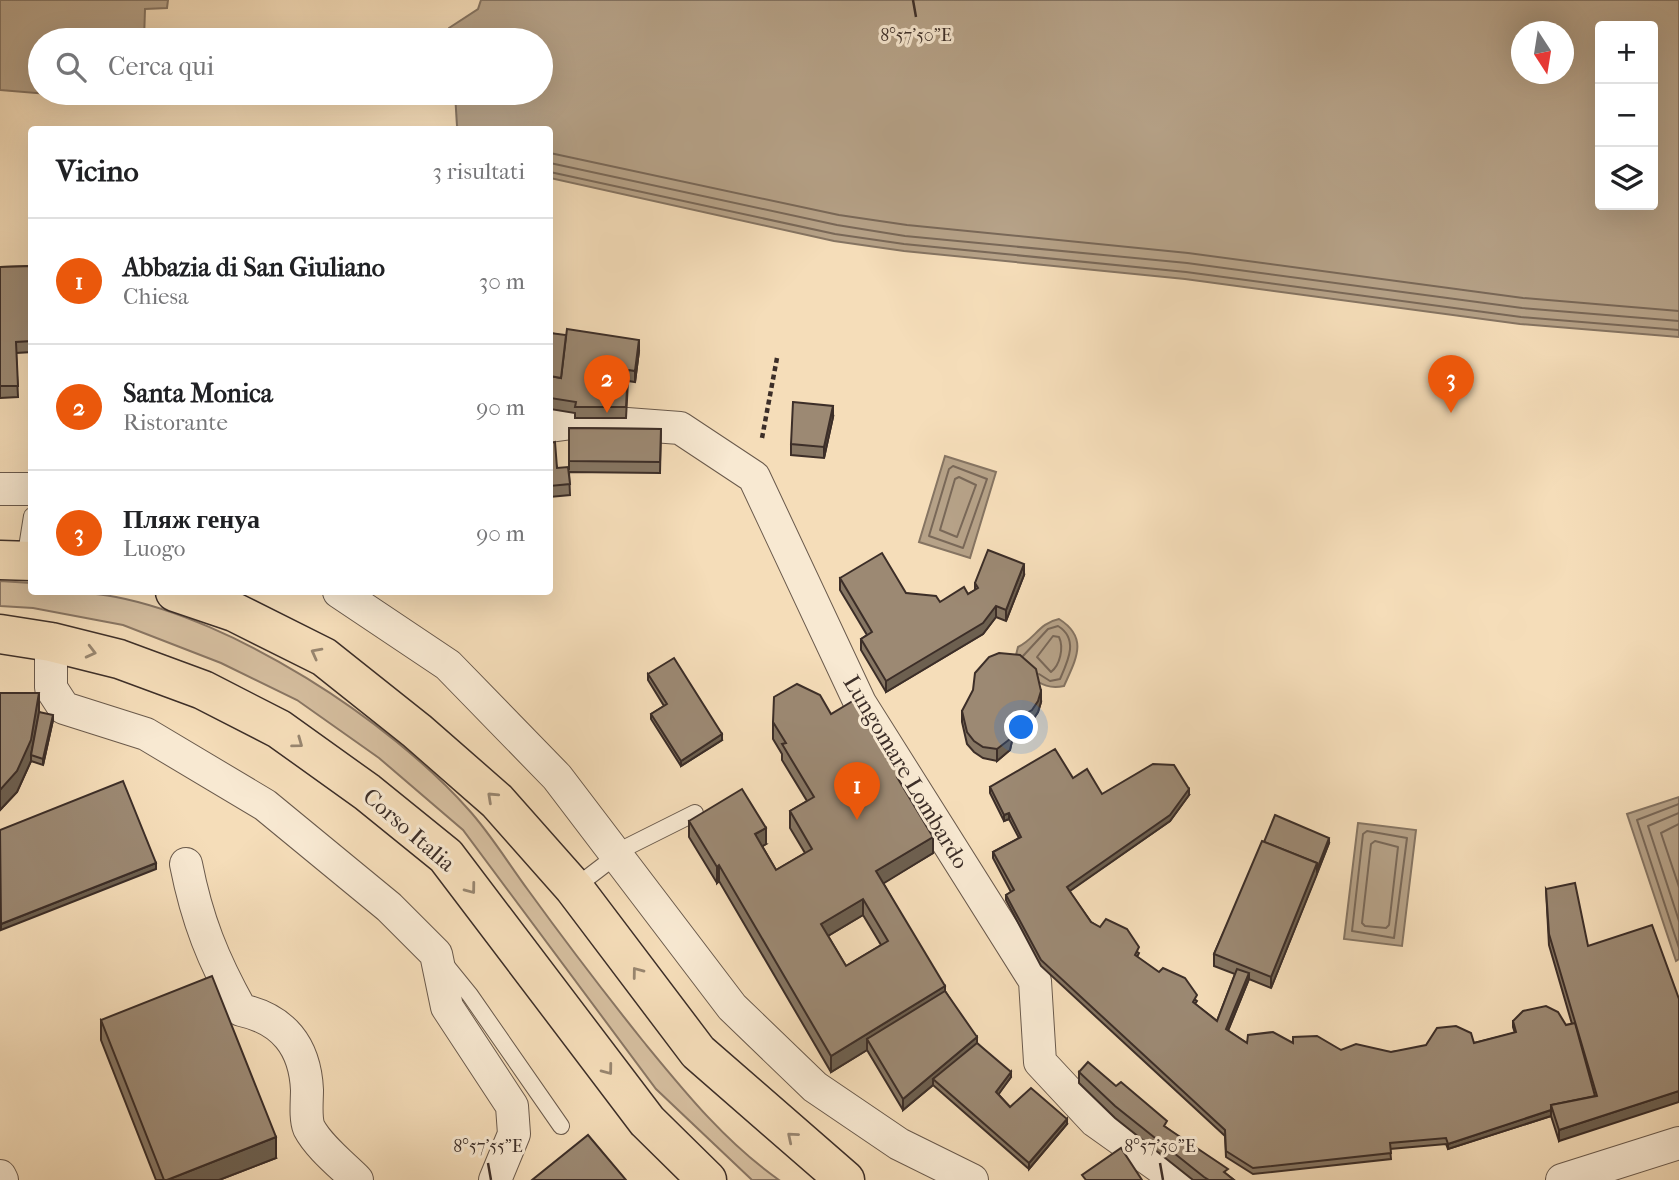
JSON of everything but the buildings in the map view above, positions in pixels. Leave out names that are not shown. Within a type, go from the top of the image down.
[{"type":"main road","points":[[194,595],[239,602],[324,657],[417,731],[497,801],[574,888],[698,1052],[845,1180]]},
{"type":"main road","name":"Corso Italia","points":[[0,635],[51,642],[119,659],[203,690],[279,729],[367,792],[446,856],[646,1121],[707,1180]]},
{"type":"street","points":[[553,426],[587,421],[680,428],[754,477]]},
{"type":"street","name":"Lungomare Lombardo","points":[[754,477],[860,703],[1035,981],[1040,1062],[1095,1121],[1178,1180]]},
{"type":"street","points":[[0,489],[28,489]]},
{"type":"street","points":[[344,595],[448,665],[557,777],[732,1007],[815,1087],[899,1144],[971,1180]]},
{"type":"street","points":[[51,642],[51,688],[64,708],[146,734],[265,805],[389,907],[436,954],[447,1007],[512,1106],[514,1134],[495,1180]]},
{"type":"street","points":[[186,864],[193,898],[213,960],[241,1010],[262,1014],[280,1024],[293,1042],[303,1062],[309,1127],[357,1180]]},
{"type":"street","points":[[1562,1180],[1679,1143]]},
{"type":"lane","points":[[19,560],[28,530]]},
{"type":"lane","points":[[574,888],[629,846],[695,813]]},
{"type":"lane","points":[[436,954],[470,995],[561,1126]]},
{"type":"path","points":[[754,477],[777,358]]},
{"type":"shaded area","points":[[0,581],[28,583],[28,595],[100,595],[162,609],[210,627],[258,650],[353,708],[435,775],[468,809],[643,1041],[723,1133],[779,1180],[752,1180],[656,1089],[463,830],[379,758],[297,700],[221,663],[123,625],[33,608],[0,606]]},
{"type":"water","points":[[0,0],[168,0],[167,8],[145,9],[144,28],[28,28],[28,92],[0,90]]},
{"type":"water","points":[[481,0],[1679,0],[1679,337],[1520,324],[1185,279],[904,251],[834,241],[553,179],[553,126],[457,126],[456,105],[553,105],[553,28],[449,28],[478,9]]},
{"type":"water","points":[[945,456],[996,472],[970,558],[919,542]]},
{"type":"water","points":[[1059,619],[1074,634],[1077,650],[1064,686],[1055,687],[1036,680],[1016,655],[1018,647],[1047,624]]},
{"type":"water","points":[[1679,797],[1679,959],[1676,961],[1627,814]]},
{"type":"water","points":[[1358,823],[1416,830],[1402,946],[1344,939]]},
{"type":"place","name":"Santa Monica","points":[[607,413]]},
{"type":"place","name":"Пляж генуа","points":[[1451,413]]},
{"type":"place","name":"Abbazia di San Giuliano","points":[[857,820]]}]
